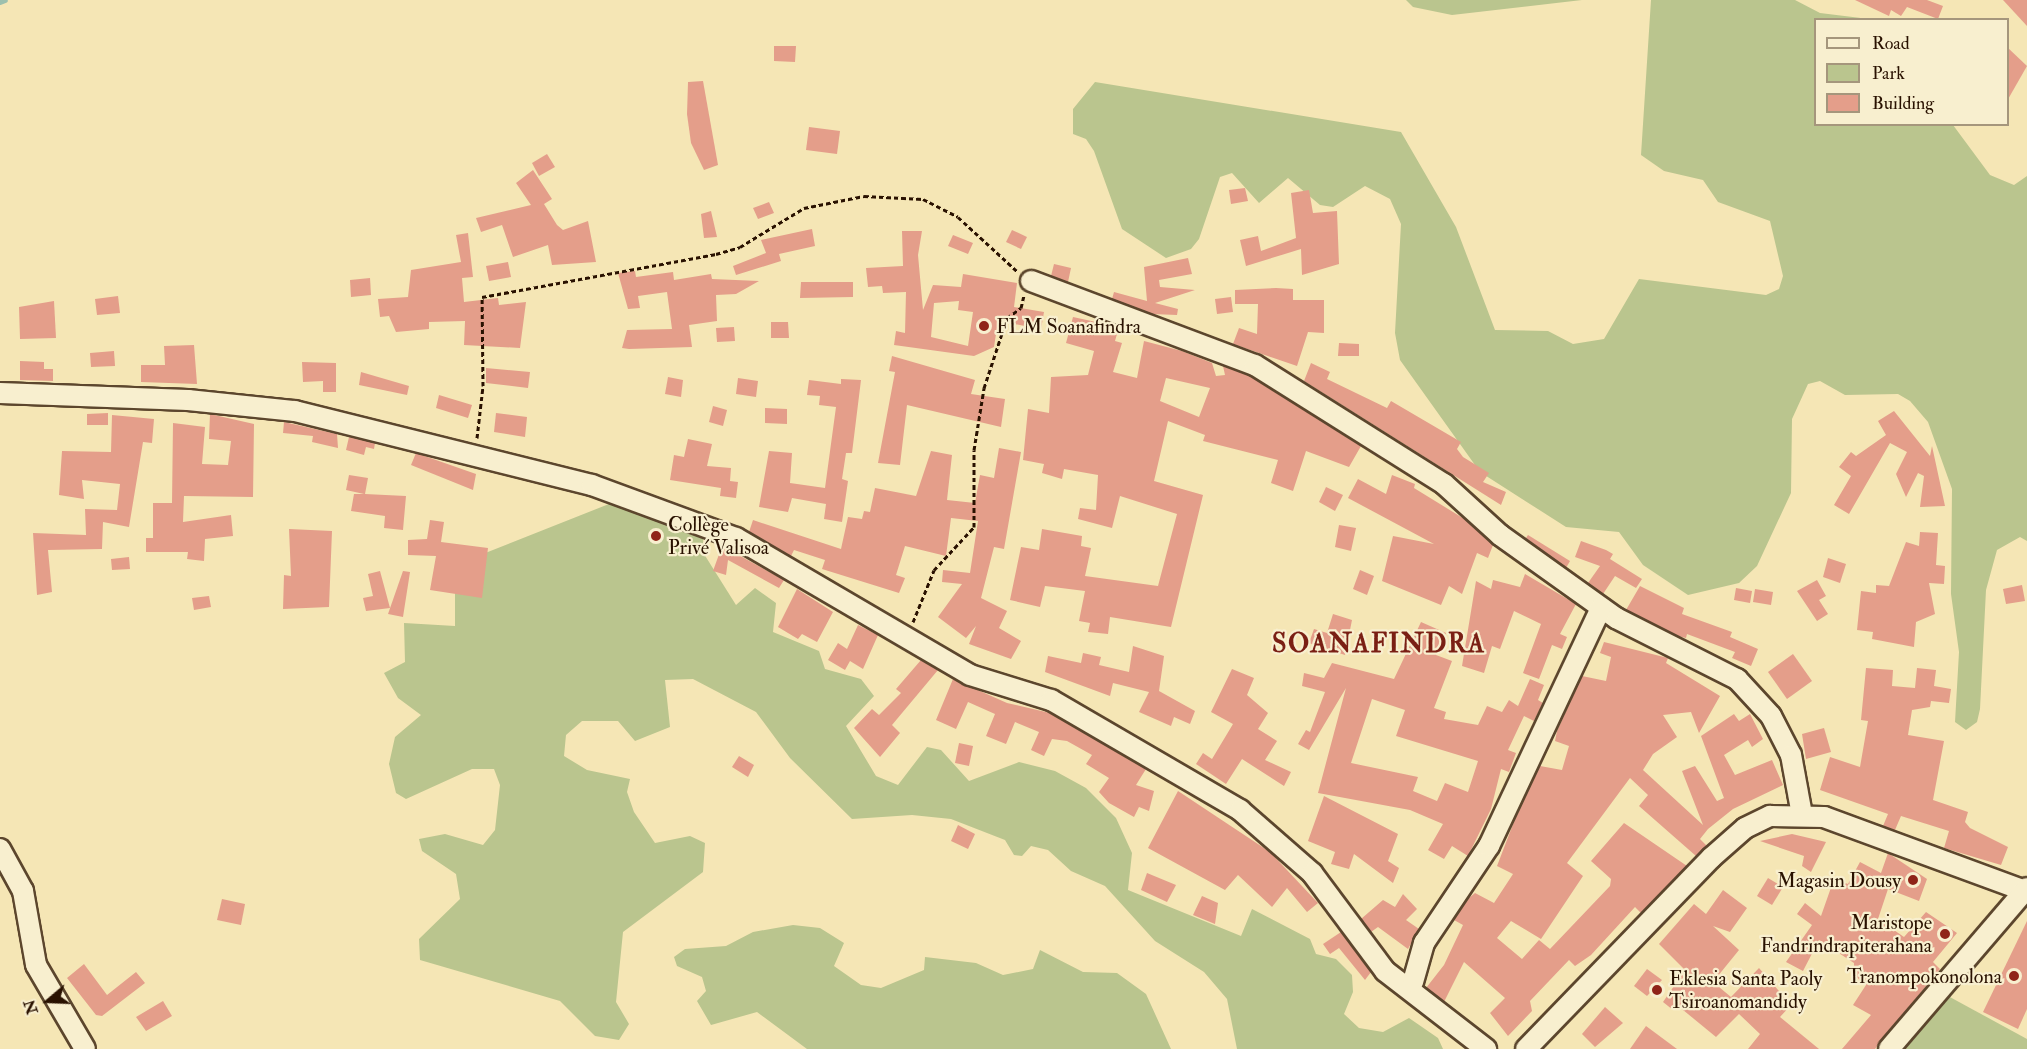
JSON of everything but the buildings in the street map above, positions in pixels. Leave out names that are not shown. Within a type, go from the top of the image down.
[{"type":"street","points":[[1031,281],[1255,365],[1444,484],[1500,535],[1600,608],[1737,679],[1771,716],[1791,755],[1802,815]]},
{"type":"street","points":[[0,393],[188,400],[295,411],[475,458],[592,485],[736,538],[970,675],[1051,700],[1240,810],[1312,873],[1385,971],[1486,1049]]},
{"type":"street","points":[[1413,982],[1424,943],[1490,846],[1600,608]]},
{"type":"street","points":[[1526,1049],[1745,828],[1770,816],[1802,815],[1824,817],[2026,889],[1889,1049]]},
{"type":"street","points":[[0,849],[23,891],[36,965],[85,1049]]},
{"type":"path","points":[[475,458],[483,386],[482,297],[716,254],[740,246],[804,208],[864,196],[923,199],[958,217],[1031,281],[1021,308],[1007,318],[984,388],[974,450],[974,527],[934,570],[906,638]]},
{"type":"green space","points":[[1406,0],[1582,0],[1452,15],[1413,7]]},
{"type":"green space","points":[[1651,0],[1795,0],[1820,13],[1861,18],[1814,18],[1814,126],[1954,126],[1990,175],[2014,185],[2027,176],[2027,541],[2020,537],[1997,550],[1986,590],[1980,709],[1977,722],[1966,730],[1955,722],[1959,652],[1951,594],[1952,489],[1928,422],[1910,401],[1898,394],[1845,395],[1820,381],[1808,384],[1792,419],[1791,493],[1757,566],[1739,583],[1688,595],[1643,565],[1619,532],[1566,527],[1480,472],[1400,360],[1395,333],[1401,224],[1390,199],[1365,186],[1333,207],[1320,205],[1288,178],[1259,203],[1232,173],[1220,177],[1199,239],[1191,249],[1166,258],[1122,229],[1094,151],[1086,139],[1073,134],[1073,109],[1095,82],[1401,132],[1456,227],[1495,330],[1548,331],[1573,344],[1604,339],[1639,279],[1766,295],[1779,289],[1783,276],[1770,221],[1718,202],[1703,180],[1664,171],[1641,155]]},
{"type":"green space","points":[[614,502],[703,539],[704,554],[736,605],[755,588],[776,603],[773,632],[819,651],[825,669],[861,679],[874,696],[846,726],[876,776],[898,785],[927,747],[941,750],[969,781],[1019,762],[1055,771],[1086,788],[1116,818],[1132,853],[1128,890],[1241,936],[1252,909],[1310,939],[1316,954],[1336,959],[1352,975],[1353,992],[1344,1014],[1359,1028],[1383,1032],[1409,1018],[1438,1038],[1443,1049],[1237,1049],[1227,999],[1204,972],[1155,941],[1105,886],[1071,871],[1048,850],[1031,846],[1022,856],[1014,855],[1005,840],[951,819],[912,815],[852,819],[790,758],[756,712],[693,679],[665,680],[670,727],[635,741],[618,721],[582,721],[566,735],[564,756],[587,770],[630,779],[627,792],[634,812],[655,843],[690,836],[705,843],[703,872],[623,932],[616,1002],[629,1024],[619,1040],[595,1036],[560,1001],[420,960],[419,939],[460,899],[456,874],[422,851],[419,839],[445,834],[483,845],[495,830],[500,785],[494,769],[472,769],[406,799],[396,793],[389,764],[395,737],[421,715],[398,698],[384,673],[405,662],[404,623],[455,626],[455,565]]},
{"type":"green space","points":[[793,925],[820,928],[844,943],[834,966],[861,985],[881,988],[924,970],[925,957],[976,963],[1003,975],[1033,969],[1040,950],[1083,972],[1117,973],[1146,994],[1171,1049],[807,1049],[757,1012],[711,1025],[697,1001],[706,991],[702,977],[677,966],[674,957],[685,949],[726,946],[753,932]]},
{"type":"green space","points":[[1948,996],[2027,1039],[2027,1049],[1903,1049]]},
{"type":"waterway","points":[[0,2],[5,0]]},
{"type":"place","name":"FLM Soanafindra","points":[[984,326]]},
{"type":"place","name":"Collège Privé Valisoa","points":[[656,536]]},
{"type":"place","name":"Magasin Dousy","points":[[1913,880]]},
{"type":"place","name":"Maristope Fandrindrapiterahana","points":[[1945,934]]},
{"type":"place","name":"Tranompokonolona","points":[[2014,976]]},
{"type":"place","name":"Eklesia Santa Paoly Tsiroanomandidy","points":[[1657,990]]},
{"type":"district","name":"SOANAFINDRA","points":[[1379,645]]}]
